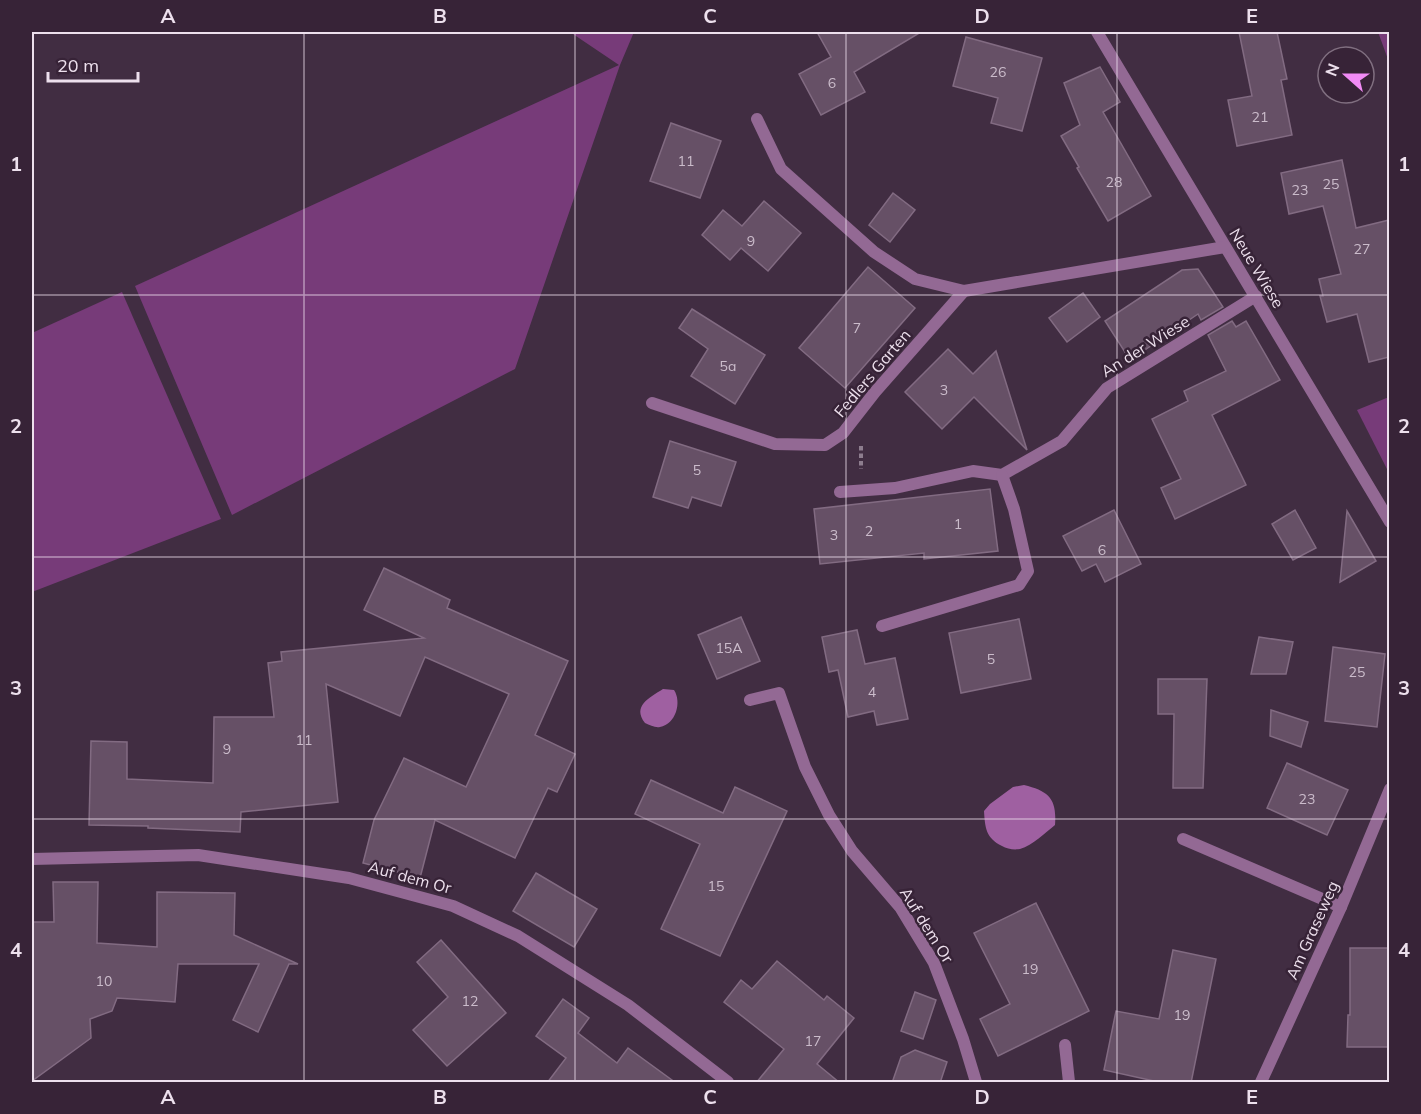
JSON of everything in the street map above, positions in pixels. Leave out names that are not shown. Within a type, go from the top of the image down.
[{"type":"street","name":"Neue Wiese","points":[[1097,32],[1389,522]]},
{"type":"street","points":[[757,119],[781,170],[873,252],[915,279],[963,291],[1225,247]]},
{"type":"street","name":"Fedlers Garten","points":[[652,404],[775,444],[825,444],[843,433],[875,392],[963,291]]},
{"type":"street","name":"An der Wiese","points":[[1002,475],[1062,441],[1107,388],[1256,296]]},
{"type":"street","points":[[840,492],[895,488],[973,471],[1002,475],[1014,510],[1028,571],[1019,585],[882,626]]},
{"type":"street","name":"Auf dem Or","points":[[750,699],[779,693],[805,767],[830,815],[852,851],[900,907],[934,963],[963,1039],[976,1083]]},
{"type":"street","name":"Am Graseweg","points":[[1261,1083],[1341,907],[1389,789]]},
{"type":"street","points":[[1184,840],[1341,907]]},
{"type":"street","name":"Auf dem Or","points":[[32,859],[198,855],[349,878],[453,906],[518,936],[628,1005],[728,1083]]},
{"type":"street","points":[[1065,1045],[1069,1083]]},
{"type":"path","points":[[860,411],[861,490]]},
{"type":"shaded area","points":[[570,32],[634,32],[620,65],[515,369],[232,515],[135,286],[619,65]]},
{"type":"shaded area","points":[[1378,32],[1389,32],[1389,62]]},
{"type":"shaded area","points":[[122,292],[221,519],[32,592],[32,333]]},
{"type":"shaded area","points":[[1390,397],[1389,473],[1357,410]]},
{"type":"shaded area","points":[[663,689],[674,690],[677,700],[676,712],[666,725],[654,727],[645,723],[641,717],[641,707]]},
{"type":"shaded area","points":[[1024,785],[1040,790],[1050,798],[1055,809],[1055,825],[1025,847],[1008,849],[990,836],[984,811],[1013,787]]},
{"type":"building","points":[[817,32],[921,32],[854,72],[865,92],[821,115],[799,74],[831,57]]},
{"type":"building","points":[[1239,32],[1277,32],[1287,79],[1281,80],[1292,135],[1237,146],[1228,100],[1252,96]]},
{"type":"building","points":[[966,37],[1042,58],[1022,131],[991,123],[998,98],[953,86]]},
{"type":"building","points":[[1100,67],[1120,102],[1103,112],[1151,196],[1108,221],[1061,136],[1080,125],[1064,83]]},
{"type":"building","points":[[671,123],[721,141],[700,198],[650,181]]},
{"type":"building","points":[[1342,160],[1356,228],[1389,220],[1389,357],[1369,362],[1357,314],[1327,322],[1320,296],[1323,296],[1319,279],[1341,274],[1323,206],[1289,214],[1281,173]]},
{"type":"building","points":[[893,193],[915,210],[890,242],[869,225]]},
{"type":"building","points":[[764,201],[801,233],[768,271],[741,248],[730,260],[702,235],[723,210],[742,226]]},
{"type":"building","points":[[868,267],[915,308],[845,388],[799,348]]},
{"type":"building","points":[[1198,269],[1223,307],[1201,320],[1198,314],[1130,360],[1105,321],[1182,270]]},
{"type":"building","points":[[1083,293],[1100,317],[1067,342],[1049,318]]},
{"type":"building","points":[[692,309],[765,355],[735,404],[691,376],[708,349],[679,328]]},
{"type":"building","points":[[1232,321],[1236,327],[1246,321],[1280,380],[1212,415],[1246,485],[1175,519],[1161,488],[1181,479],[1152,419],[1188,401],[1184,391],[1226,371],[1208,335]]},
{"type":"building","points":[[948,349],[973,374],[996,351],[1027,450],[974,397],[942,429],[905,392]]},
{"type":"building","points":[[670,441],[736,462],[721,506],[692,497],[688,508],[653,497]]},
{"type":"building","points":[[990,489],[998,551],[924,559],[924,553],[820,564],[814,509]]},
{"type":"building","points":[[1114,510],[1141,564],[1105,582],[1096,564],[1082,571],[1063,536]]},
{"type":"building","points":[[1295,510],[1316,548],[1293,560],[1272,524]]},
{"type":"building","points":[[1347,511],[1376,561],[1340,582]]},
{"type":"building","points":[[384,568],[450,600],[447,608],[568,661],[535,735],[575,754],[557,792],[548,788],[515,858],[435,820],[420,878],[363,863],[374,820],[404,758],[466,787],[509,694],[425,657],[400,716],[326,684],[338,802],[241,812],[240,832],[89,825],[91,741],[127,742],[127,779],[213,783],[214,717],[274,717],[268,663],[282,661],[281,652],[424,638],[364,610]]},
{"type":"building","points":[[741,617],[760,661],[717,679],[698,635]]},
{"type":"building","points":[[1019,619],[1031,679],[961,693],[949,633]]},
{"type":"building","points":[[857,630],[865,664],[895,658],[908,719],[877,725],[874,711],[848,717],[838,670],[829,672],[822,637]]},
{"type":"building","points":[[1259,637],[1293,642],[1286,674],[1251,674]]},
{"type":"building","points":[[1333,647],[1385,654],[1377,727],[1325,721]]},
{"type":"building","points":[[1158,679],[1207,679],[1203,788],[1173,788],[1174,714],[1158,714]]},
{"type":"building","points":[[1271,710],[1308,722],[1301,747],[1270,736]]},
{"type":"building","points":[[1287,763],[1348,790],[1327,835],[1267,808]]},
{"type":"building","points":[[651,780],[723,813],[735,787],[787,811],[720,956],[661,929],[700,844],[635,814]]},
{"type":"building","points":[[536,873],[597,909],[574,947],[513,911]]},
{"type":"building","points":[[53,882],[98,882],[97,943],[157,947],[157,892],[235,893],[234,935],[298,964],[289,964],[258,1032],[233,1020],[259,964],[178,964],[175,1002],[117,998],[112,1011],[90,1019],[91,1038],[32,1081],[32,922],[54,922]]},
{"type":"building","points":[[1036,903],[1089,1011],[998,1056],[980,1019],[1010,1004],[974,933]]},
{"type":"building","points":[[441,940],[506,1013],[447,1066],[413,1030],[448,997],[417,962]]},
{"type":"building","points":[[1350,948],[1389,948],[1389,1047],[1347,1047],[1348,1015],[1350,1015]]},
{"type":"building","points":[[1173,950],[1216,959],[1191,1083],[1163,1083],[1104,1070],[1116,1011],[1159,1019]]},
{"type":"building","points":[[777,961],[824,1000],[827,996],[854,1018],[817,1064],[840,1083],[756,1083],[784,1049],[724,1002],[741,980],[752,989]]},
{"type":"building","points":[[915,992],[936,1000],[923,1039],[901,1031]]},
{"type":"building","points":[[563,999],[589,1018],[578,1033],[617,1063],[628,1048],[676,1083],[547,1083],[566,1058],[536,1036]]},
{"type":"building","points":[[915,1050],[947,1062],[940,1083],[892,1083],[901,1057]]}]
